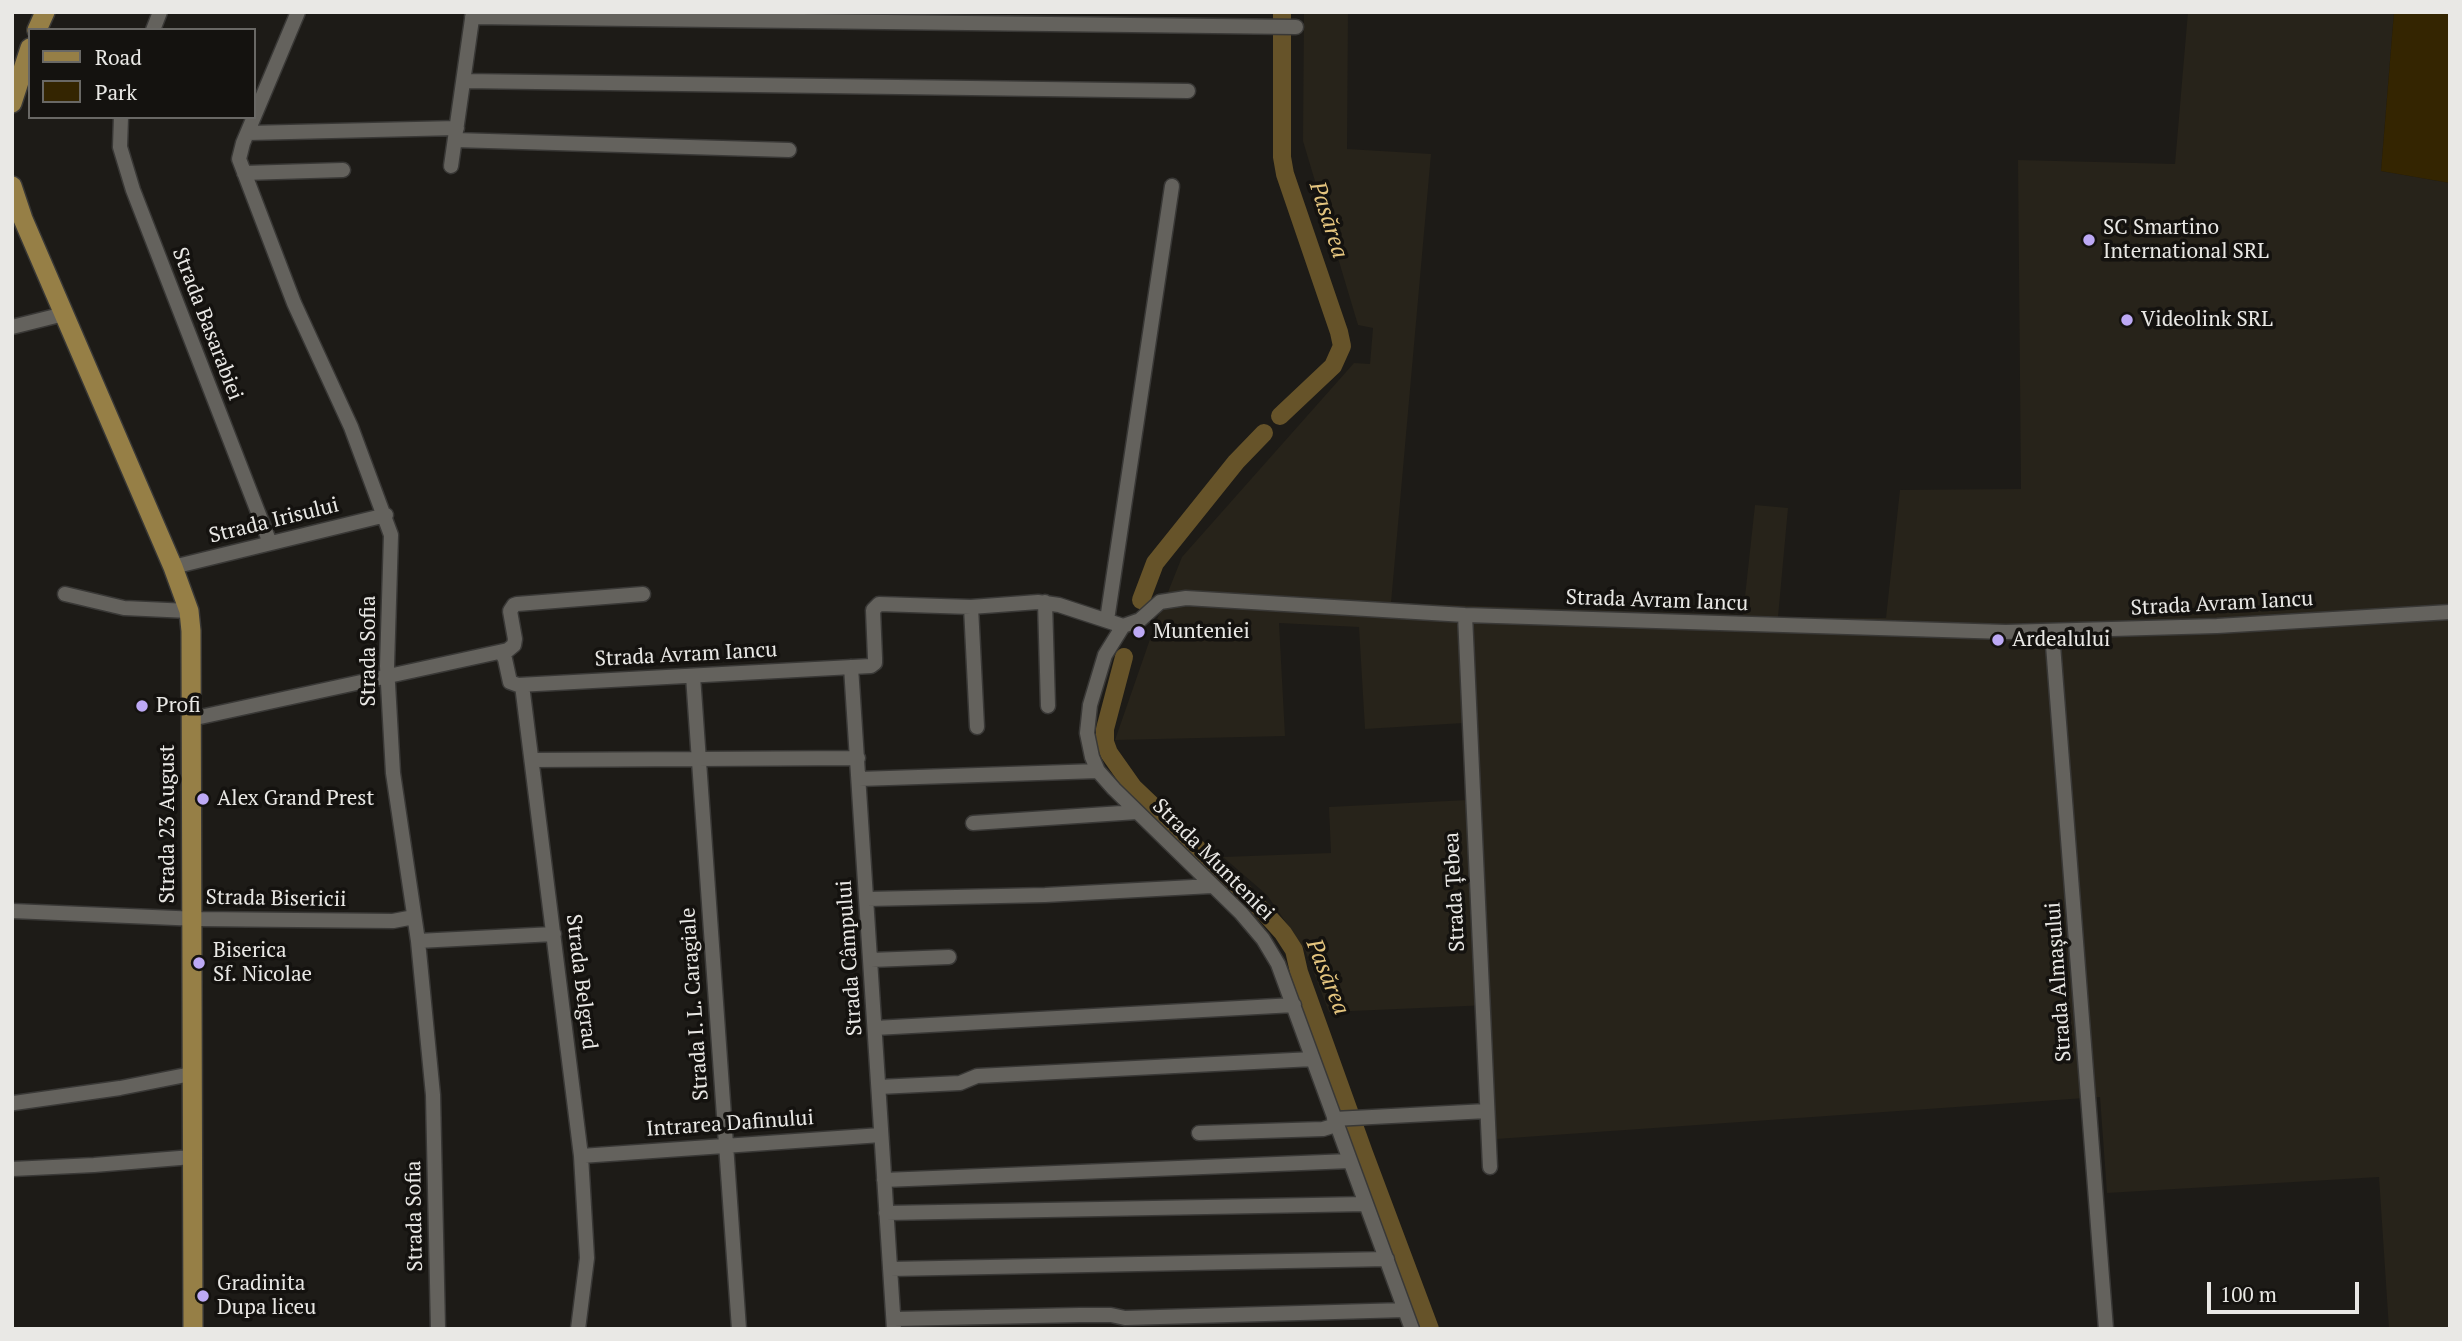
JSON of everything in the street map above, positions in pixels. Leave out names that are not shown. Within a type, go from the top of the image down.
[{"type":"main road","points":[[38,28],[45,12]]},
{"type":"main road","points":[[13,98],[28,54]]},
{"type":"main road","name":"Strada 23 August","points":[[12,186],[23,219],[173,567],[189,611],[193,1329]]},
{"type":"street","name":"Strada Sofia","points":[[256,114],[298,12]]},
{"type":"street","points":[[451,166],[472,15],[1296,27]]},
{"type":"street","points":[[464,81],[1188,91]]},
{"type":"street","name":"Strada Basarabiei","points":[[121,119],[120,147],[133,190],[270,543]]},
{"type":"street","name":"Strada Sofia","points":[[254,119],[239,159],[294,303],[346,416],[391,534],[387,676],[395,791],[418,941],[433,1095],[439,1329]]},
{"type":"street","points":[[248,133],[456,134],[789,150]]},
{"type":"street","points":[[244,173],[343,170]]},
{"type":"street","points":[[1107,620],[1172,186]]},
{"type":"street","points":[[12,327],[64,314]]},
{"type":"street","name":"Strada Irisului","points":[[173,567],[386,515]]},
{"type":"street","points":[[65,594],[124,608],[189,611]]},
{"type":"street","points":[[191,719],[501,652],[514,645],[514,629],[510,615],[513,605],[643,594]]},
{"type":"street","name":"Strada Avram Iancu","points":[[1123,625],[1140,620],[1160,602],[1186,598],[1465,615],[1948,632],[2052,632],[2217,626],[2450,612]]},
{"type":"street","points":[[1045,603],[1048,706]]},
{"type":"street","points":[[851,667],[871,666],[875,663],[875,606],[971,607],[1045,603],[1123,625]]},
{"type":"street","points":[[971,607],[977,727]]},
{"type":"street","name":"Strada Țebea","points":[[1465,615],[1490,1167]]},
{"type":"street","name":"Strada Munteniei","points":[[1123,625],[1105,655],[1088,719],[1089,745],[1098,771],[1136,813],[1241,913],[1263,939],[1278,964],[1313,1059],[1343,1120],[1350,1161],[1412,1329]]},
{"type":"street","name":"Strada Almașului","points":[[2052,632],[2106,1329]]},
{"type":"street","name":"Strada Belgrad","points":[[501,652],[510,682],[522,685],[581,1156],[587,1258],[578,1329]]},
{"type":"street","name":"Strada Avram Iancu","points":[[522,685],[851,667]]},
{"type":"street","name":"Strada Câmpului","points":[[851,667],[894,1324]]},
{"type":"street","name":"Strada I. L. Caragiale","points":[[693,676],[739,1329]]},
{"type":"street","points":[[532,760],[858,758]]},
{"type":"street","points":[[859,779],[1098,771]]},
{"type":"street","points":[[973,823],[1136,813]]},
{"type":"street","points":[[867,899],[1045,895],[1212,886]]},
{"type":"street","name":"Strada Bisericii","points":[[12,911],[191,919],[393,921],[414,918]]},
{"type":"street","points":[[418,941],[554,934]]},
{"type":"street","points":[[871,960],[949,957]]},
{"type":"street","points":[[876,1028],[1294,1005]]},
{"type":"street","points":[[878,1087],[960,1083],[978,1076],[1313,1059]]},
{"type":"street","points":[[14,1103],[120,1088],[191,1074]]},
{"type":"street","points":[[1199,1133],[1323,1129],[1343,1120],[1487,1111]]},
{"type":"street","name":"Intrarea Dafinului","points":[[581,1156],[881,1135]]},
{"type":"street","points":[[12,1169],[191,1157]]},
{"type":"street","points":[[884,1180],[1350,1161]]},
{"type":"street","points":[[886,1213],[1366,1204]]},
{"type":"street","points":[[890,1269],[1387,1259]]},
{"type":"street","points":[[894,1324],[1080,1315],[1125,1318],[1405,1310]]},
{"type":"shaded area","points":[[1304,12],[1348,12],[1347,149],[1431,154],[1391,603],[1743,615],[1755,505],[1788,508],[1778,617],[1886,618],[1900,490],[2021,489],[2018,160],[2175,164],[2188,12],[2394,12],[2381,171],[2450,183],[2450,1329],[2389,1329],[2379,1177],[2107,1193],[2100,1097],[1496,1139],[1489,1005],[1329,1012],[1305,950],[1267,895],[1223,857],[1331,853],[1329,807],[1468,800],[1464,723],[1365,729],[1359,627],[1279,623],[1285,736],[1115,740],[1182,557],[1354,363],[1370,364],[1373,328],[1358,325],[1303,141]]},
{"type":"green space","points":[[2394,12],[2450,12],[2450,183],[2381,171]]},
{"type":"waterway","name":"Pasărea","points":[[1280,416],[1333,366],[1342,346],[1285,174],[1282,157],[1282,12]]},
{"type":"waterway","name":"Pasărea","points":[[1141,600],[1155,563],[1236,462],[1264,433]]},
{"type":"waterway","name":"Pasărea","points":[[1124,657],[1105,729],[1105,742],[1109,753],[1133,787],[1265,913],[1294,950],[1299,972],[1430,1329]]},
{"type":"place","name":"SC Smartino International SRL","points":[[2089,240]]},
{"type":"place","name":"Videolink SRL","points":[[2127,320]]},
{"type":"place","name":"Munteniei","points":[[1139,632]]},
{"type":"place","name":"Ardealului","points":[[1998,640]]},
{"type":"place","name":"Profi","points":[[142,706]]},
{"type":"place","name":"Alex Grand Prest","points":[[203,799]]},
{"type":"place","name":"Biserica Sf. Nicolae","points":[[199,963]]},
{"type":"place","name":"Gradinita Dupa liceu","points":[[203,1296]]}]
